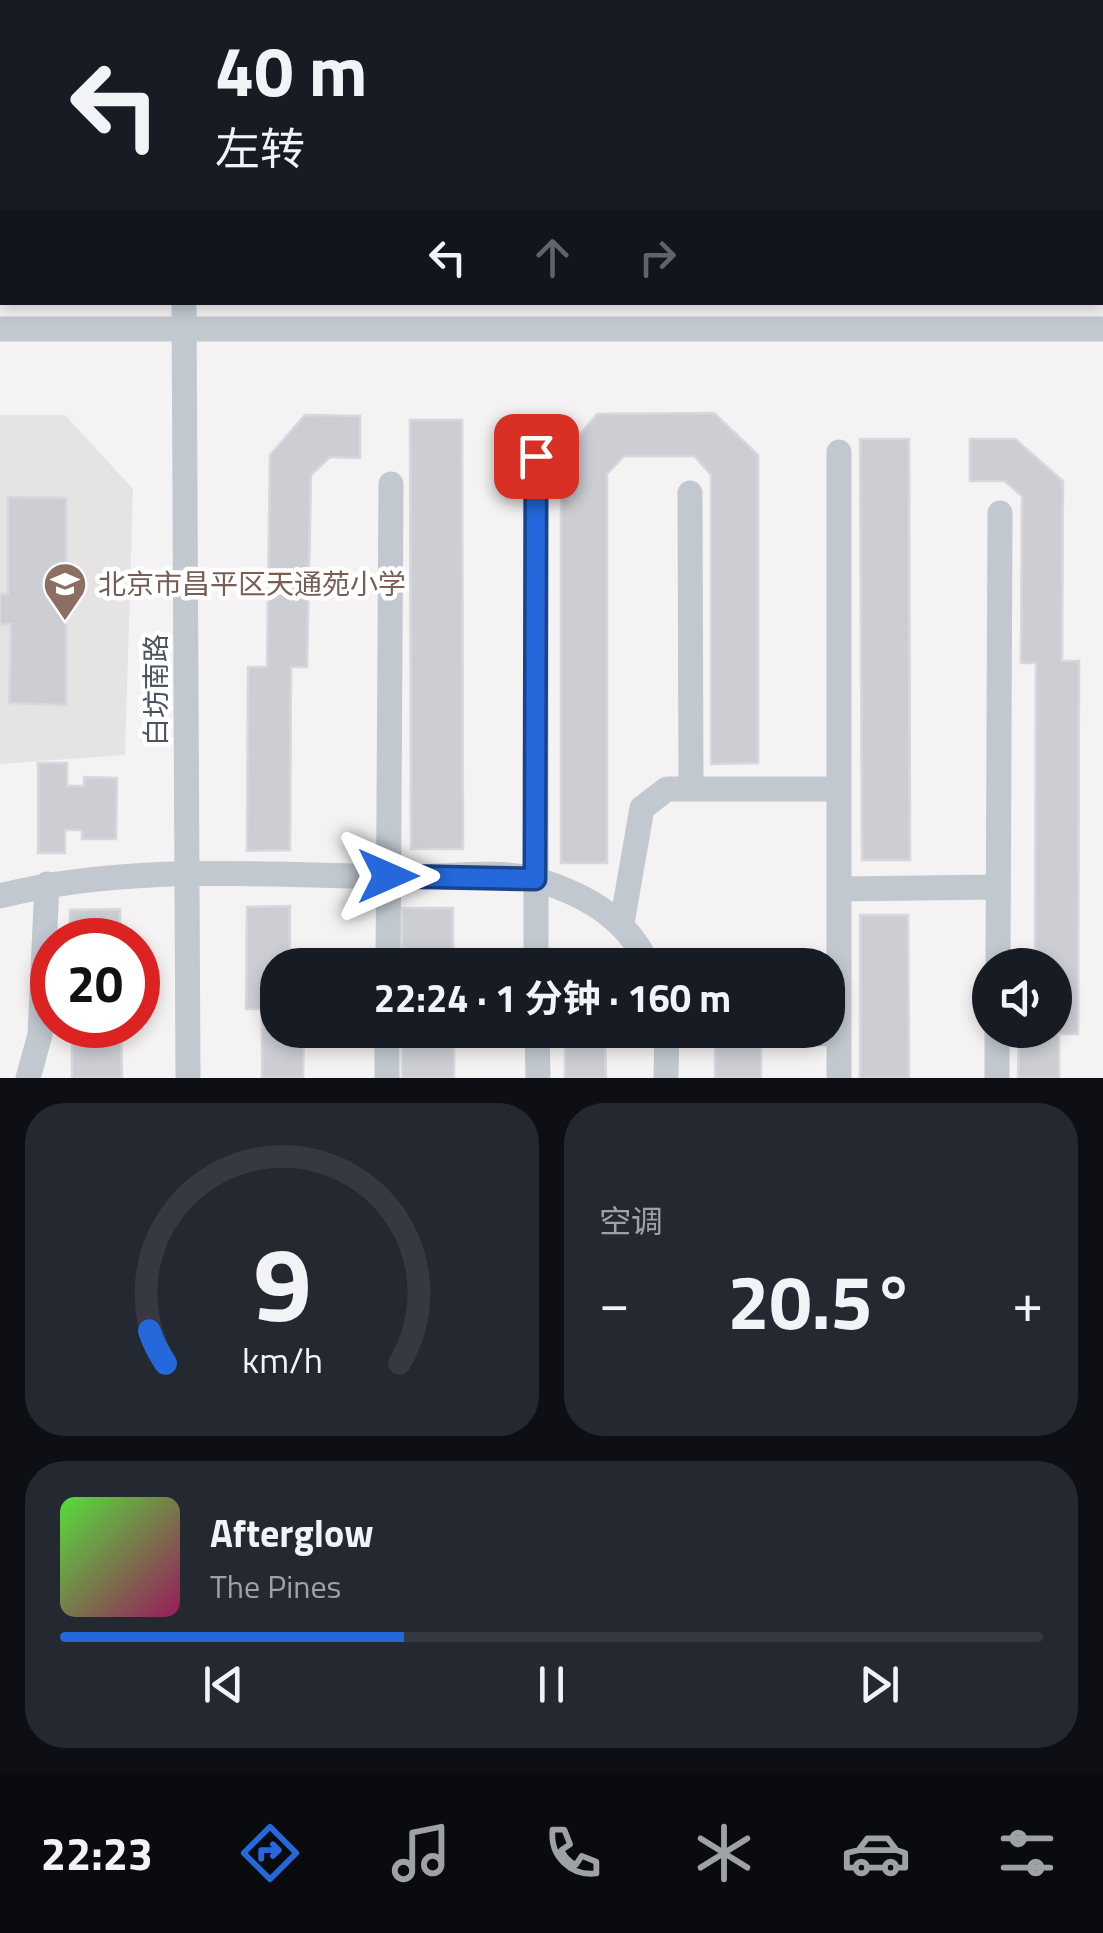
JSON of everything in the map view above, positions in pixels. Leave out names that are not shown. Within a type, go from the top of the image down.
[{"type":"street","name":"白坊南路","points":[[184,305],[188,1078]]},
{"type":"street","points":[[0,329],[1103,329]]},
{"type":"street","points":[[839,452],[839,948]]},
{"type":"street","points":[[536,456],[536,948]]},
{"type":"street","points":[[388,948],[392,484]]},
{"type":"street","points":[[690,492],[691,789]]},
{"type":"street","points":[[998,948],[1000,514]]},
{"type":"street","points":[[622,923],[642,808],[667,790],[839,788]]},
{"type":"street","points":[[0,896],[47,884],[187,875],[535,879],[591,902],[622,923],[640,948]]},
{"type":"street","points":[[28,1078],[40,1035],[47,884]]},
{"type":"street","points":[[839,889],[998,887]]},
{"type":"street","points":[[387,1048],[387,1078]]},
{"type":"street","points":[[538,1048],[538,1078]]},
{"type":"street","points":[[666,1078],[667,1048]]},
{"type":"street","points":[[839,1048],[839,1078]]},
{"type":"street","points":[[997,1048],[997,1078]]},
{"type":"shaded area","name":"北京市昌平区天通苑小学","points":[[0,415],[65,415],[133,489],[125,755],[0,764]]},
{"type":"building","points":[[714,413],[758,455],[758,763],[711,764],[711,475],[694,456],[624,456],[607,474],[607,863],[561,863],[561,457],[597,414]]},
{"type":"building","points":[[305,415],[360,416],[360,458],[330,457],[311,475],[307,667],[291,667],[290,850],[247,851],[248,667],[267,667],[270,455]]},
{"type":"building","points":[[410,420],[462,420],[463,849],[411,849]]},
{"type":"building","points":[[860,439],[909,439],[910,860],[862,860]]},
{"type":"building","points":[[970,439],[1015,439],[1063,481],[1062,661],[1079,661],[1078,1034],[1072,1034],[1072,948],[1035,948],[1036,663],[1021,663],[1022,496],[1005,481],[970,481]]},
{"type":"building","points":[[8,497],[66,498],[66,705],[9,703],[11,624],[0,625],[0,594],[8,594]]},
{"type":"building","points":[[38,763],[67,763],[67,786],[84,786],[84,777],[117,778],[116,839],[82,839],[82,830],[65,830],[65,853],[38,853]]},
{"type":"building","points":[[290,906],[290,948],[260,948],[260,1009],[246,1009],[247,907]]},
{"type":"building","points":[[402,908],[453,908],[453,948],[402,948]]},
{"type":"building","points":[[120,909],[120,918],[70,918],[70,910]]},
{"type":"building","points":[[860,915],[908,915],[909,1078],[860,1078]]},
{"type":"building","points":[[72,1048],[121,1048],[122,1078],[72,1078]]},
{"type":"building","points":[[262,1048],[304,1048],[303,1078],[262,1078]]},
{"type":"building","points":[[402,1048],[454,1048],[454,1078],[402,1078]]},
{"type":"building","points":[[565,1048],[605,1048],[606,1078],[565,1078]]},
{"type":"building","points":[[715,1048],[761,1048],[761,1078],[715,1078]]},
{"type":"building","points":[[1019,1048],[1059,1048],[1059,1078],[1018,1078]]},
{"type":"place","name":"北京市昌平区天通苑小学","points":[[65,622]]},
{"type":"route","points":[[388,876],[535,879],[536,456]]}]
